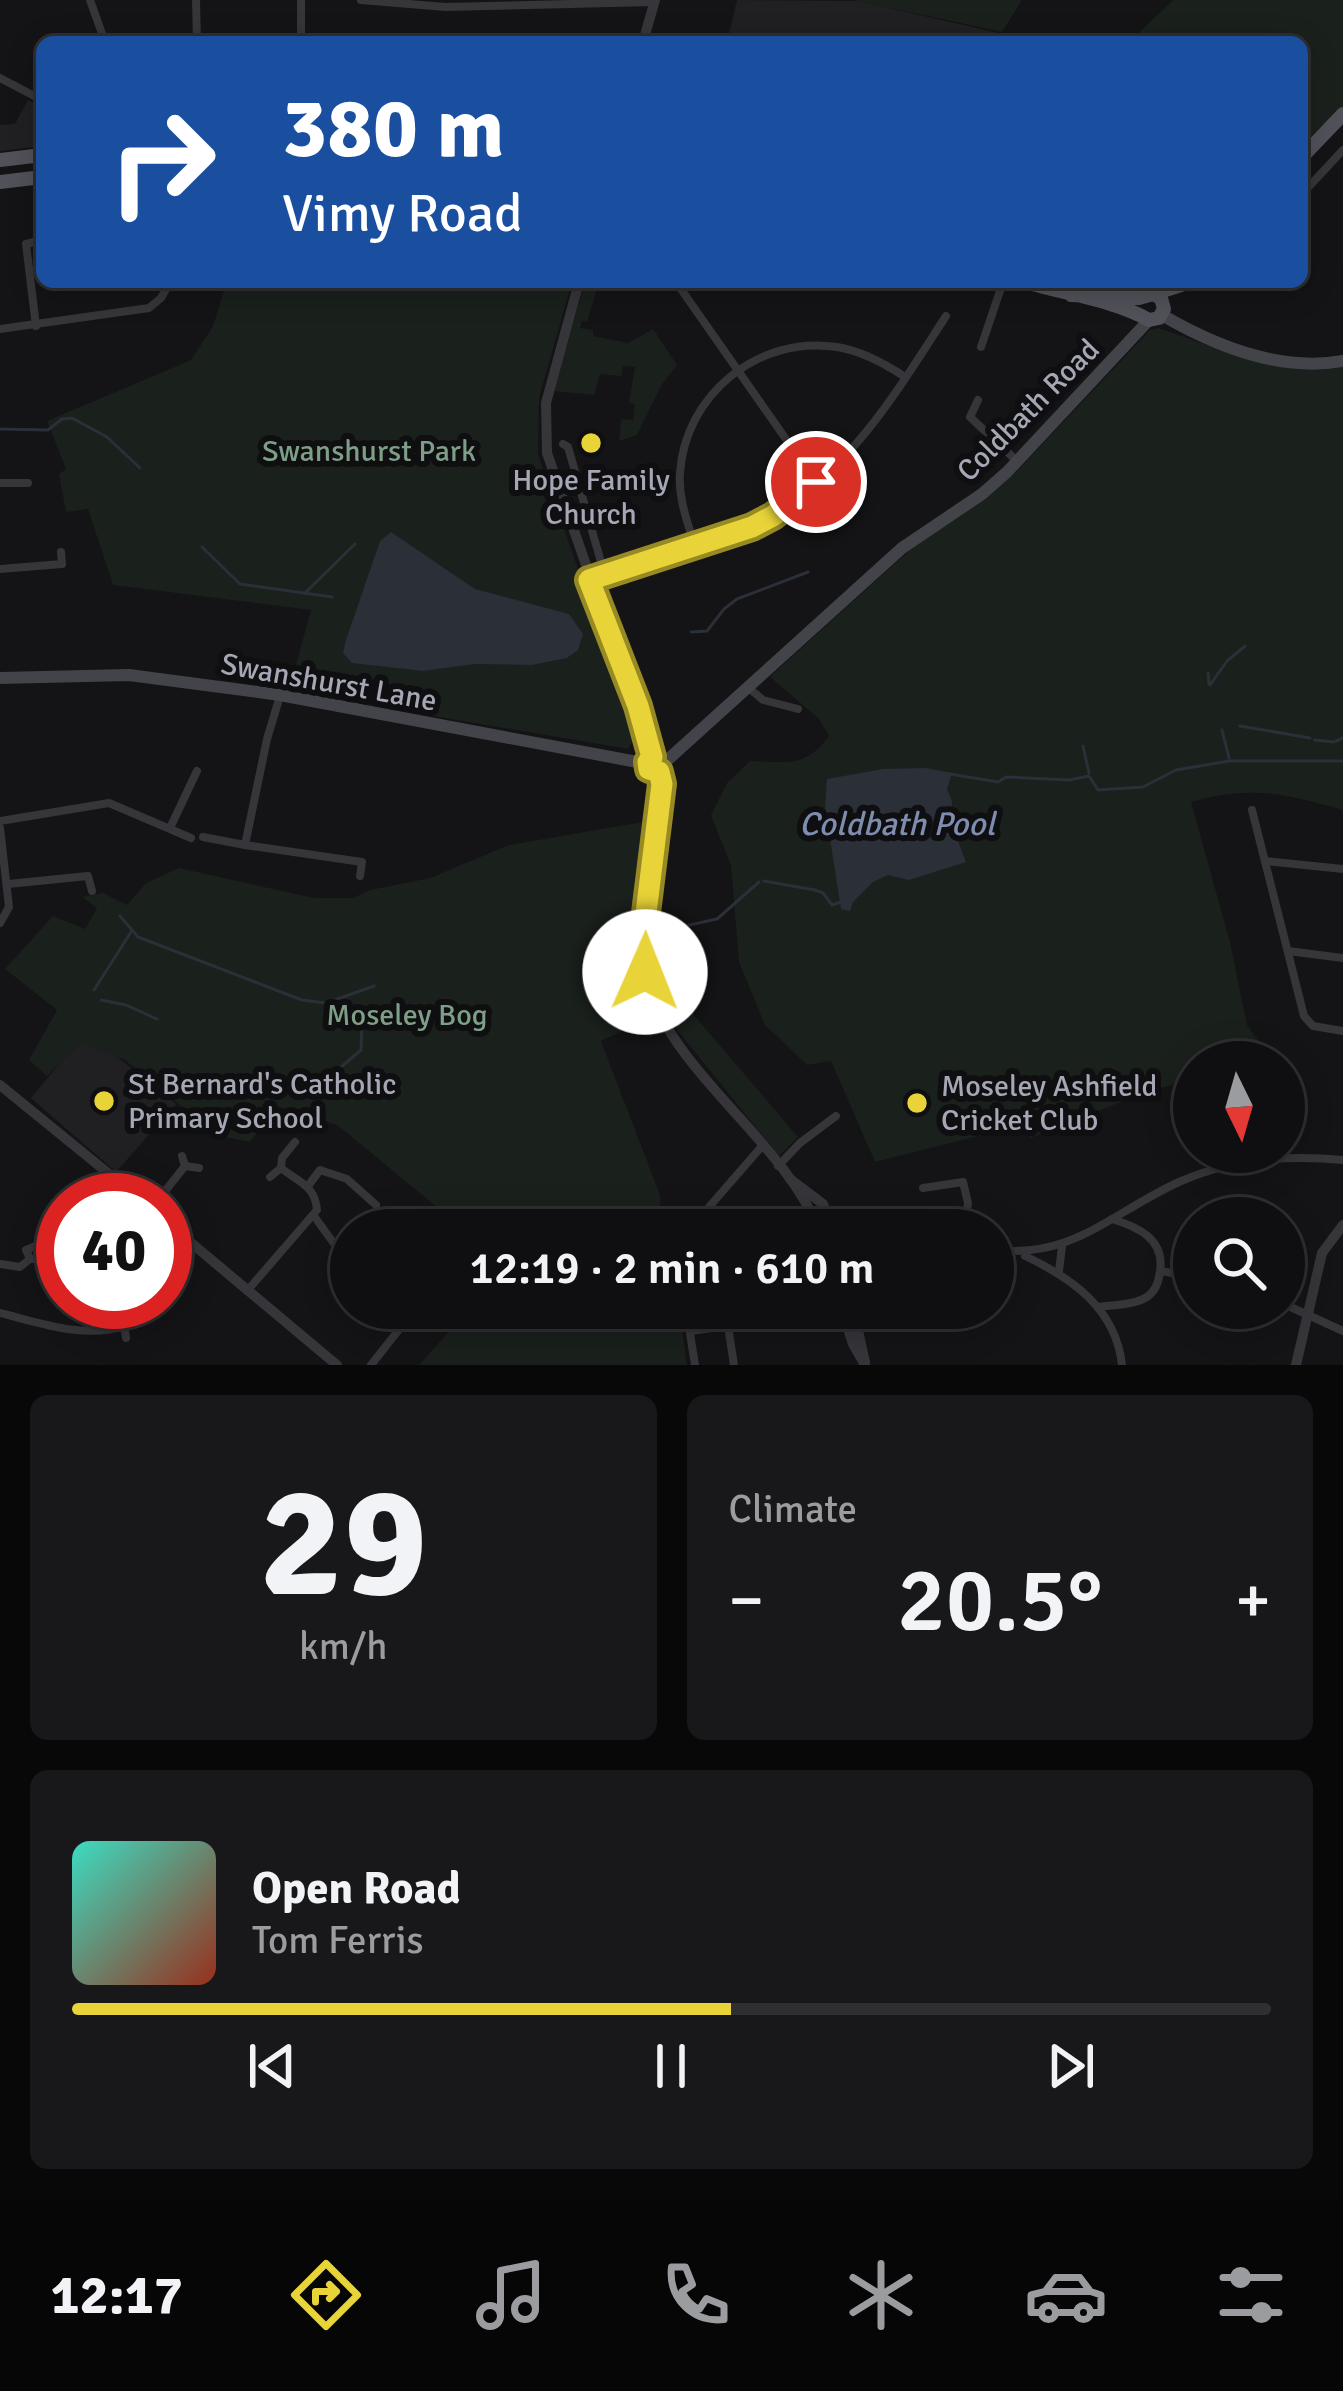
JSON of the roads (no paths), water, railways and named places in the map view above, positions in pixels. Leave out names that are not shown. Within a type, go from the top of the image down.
[{"type":"main road","points":[[1308,151],[1343,114]]},
{"type":"main road","points":[[0,160],[36,156]]},
{"type":"main road","points":[[0,182],[36,178]]},
{"type":"main road","points":[[1045,288],[1151,307],[1200,336],[1279,361],[1303,365],[1343,361]]},
{"type":"main road","points":[[1151,307],[1180,288]]},
{"type":"main road","name":"Coldbath Road","points":[[656,764],[750,689],[902,548],[982,494],[1018,462],[1151,307]]},
{"type":"main road","name":"Swanshurst Lane","points":[[0,678],[129,675],[280,694],[656,764]]},
{"type":"street","points":[[90,0],[107,36]]},
{"type":"street","points":[[196,0],[197,36]]},
{"type":"street","points":[[301,0],[301,36]]},
{"type":"street","points":[[361,0],[445,4],[655,1],[645,36]]},
{"type":"street","points":[[0,78],[36,97]]},
{"type":"street","points":[[1308,188],[1343,150]]},
{"type":"street","points":[[36,242],[26,244],[36,326]]},
{"type":"street","points":[[0,329],[149,308],[167,288]]},
{"type":"street","points":[[577,288],[544,426],[547,453],[589,580],[656,764],[662,805],[644,956],[648,986],[666,1027],[788,1178],[806,1209]]},
{"type":"street","points":[[680,288],[816,482]]},
{"type":"street","points":[[981,347],[1001,288]]},
{"type":"street","points":[[589,580],[695,547],[773,516],[858,446],[946,316]]},
{"type":"street","points":[[695,547],[681,501],[682,455],[703,406],[737,370],[778,351],[816,346],[859,353],[905,377]]},
{"type":"street","points":[[978,400],[970,418],[1018,462]]},
{"type":"street","points":[[563,444],[568,447],[605,576]]},
{"type":"street","points":[[0,483],[28,483]]},
{"type":"street","points":[[0,569],[62,564],[61,553]]},
{"type":"street","points":[[750,689],[763,700],[798,709]]},
{"type":"street","points":[[245,845],[280,694]]},
{"type":"street","points":[[170,828],[197,770]]},
{"type":"street","points":[[0,922],[9,907],[0,825],[110,803],[191,838]]},
{"type":"street","points":[[1252,810],[1304,1016],[1313,1026],[1343,1031]]},
{"type":"street","points":[[203,837],[362,862],[360,876]]},
{"type":"street","points":[[1265,861],[1343,869]]},
{"type":"street","points":[[8,884],[88,876],[92,891]]},
{"type":"street","points":[[1288,951],[1343,958]]},
{"type":"street","points":[[656,1006],[700,981],[701,965]]},
{"type":"street","points":[[0,1085],[108,1173]]},
{"type":"street","points":[[778,1166],[836,1117]]},
{"type":"street","points":[[270,1177],[281,1168],[282,1158],[295,1142]]},
{"type":"street","points":[[707,1209],[762,1146]]},
{"type":"street","points":[[1014,1253],[1062,1246],[1184,1179],[1228,1166],[1289,1157],[1343,1160]]},
{"type":"street","points":[[175,1173],[183,1161],[199,1168]]},
{"type":"street","points":[[247,1291],[314,1216],[316,1202],[308,1186],[281,1168]]},
{"type":"street","points":[[308,1186],[316,1173],[334,1172],[376,1206]]},
{"type":"street","points":[[788,1178],[825,1209]]},
{"type":"street","points":[[922,1188],[962,1182],[967,1209]]},
{"type":"street","points":[[314,1216],[330,1238]]},
{"type":"street","points":[[1098,1307],[1142,1300],[1156,1287],[1161,1270],[1154,1240],[1111,1219]]},
{"type":"street","points":[[1296,1365],[1322,1253],[1343,1225]]},
{"type":"street","points":[[192,1244],[337,1365]]},
{"type":"street","points":[[1059,1271],[1062,1246]]},
{"type":"street","points":[[1017,1253],[1059,1271],[1098,1307],[1120,1348],[1122,1365]]},
{"type":"street","points":[[0,1264],[20,1267],[30,1259]]},
{"type":"street","points":[[1161,1270],[1173,1273]]},
{"type":"street","points":[[1305,1312],[1343,1331]]},
{"type":"street","points":[[0,1313],[61,1329],[103,1330],[124,1322],[127,1338]]},
{"type":"street","points":[[370,1365],[399,1329]]},
{"type":"street","points":[[695,1365],[690,1331],[705,1329]]},
{"type":"street","points":[[728,1329],[734,1365]]},
{"type":"street","points":[[848,1329],[865,1365],[857,1329]]},
{"type":"water","points":[[391,532],[475,589],[569,614],[583,634],[578,650],[567,658],[532,665],[475,664],[423,671],[352,663],[343,653],[345,643],[380,541]]},
{"type":"water","name":"Coldbath Pool","points":[[883,769],[952,773],[947,789],[951,823],[966,862],[909,880],[888,875],[873,882],[850,911],[841,909],[825,807],[827,779]]},
{"type":"waterway","points":[[0,429],[48,430],[72,418],[107,437],[140,468]]},
{"type":"waterway","points":[[305,593],[355,544]]},
{"type":"waterway","points":[[202,547],[240,584],[332,597]]},
{"type":"waterway","points":[[691,632],[707,631],[737,599],[808,572]]},
{"type":"waterway","points":[[1210,685],[1245,646]]},
{"type":"waterway","points":[[1208,673],[1209,684]]},
{"type":"waterway","points":[[1240,726],[1310,738]]},
{"type":"waterway","points":[[1222,730],[1229,758]]},
{"type":"waterway","points":[[1336,741],[1343,738]]},
{"type":"waterway","points":[[1315,740],[1334,742]]},
{"type":"waterway","points":[[1083,746],[1089,773]]},
{"type":"waterway","points":[[950,774],[998,782],[1006,777],[1069,780],[1089,776],[1098,790],[1143,787],[1176,770],[1229,761],[1343,761]]},
{"type":"waterway","points":[[764,881],[815,890],[832,905],[841,902]]},
{"type":"waterway","points":[[676,928],[717,919],[759,882]]},
{"type":"waterway","points":[[120,916],[138,937],[302,1000],[326,1003],[374,986]]},
{"type":"waterway","points":[[94,990],[131,932]]},
{"type":"waterway","points":[[101,1000],[157,1019]]},
{"type":"waterway","points":[[332,1005],[362,1020],[361,1050],[334,1073]]},
{"type":"place","name":"Hope Family Church","points":[[591,443]]},
{"type":"place","name":"St Bernard's Catholic Primary School","points":[[104,1101]]},
{"type":"place","name":"Moseley Ashfield Cricket Club","points":[[917,1103]]},
{"type":"park label","name":"Swanshurst Park","points":[[369,451]]},
{"type":"park label","name":"Moseley Bog","points":[[407,1015]]}]
